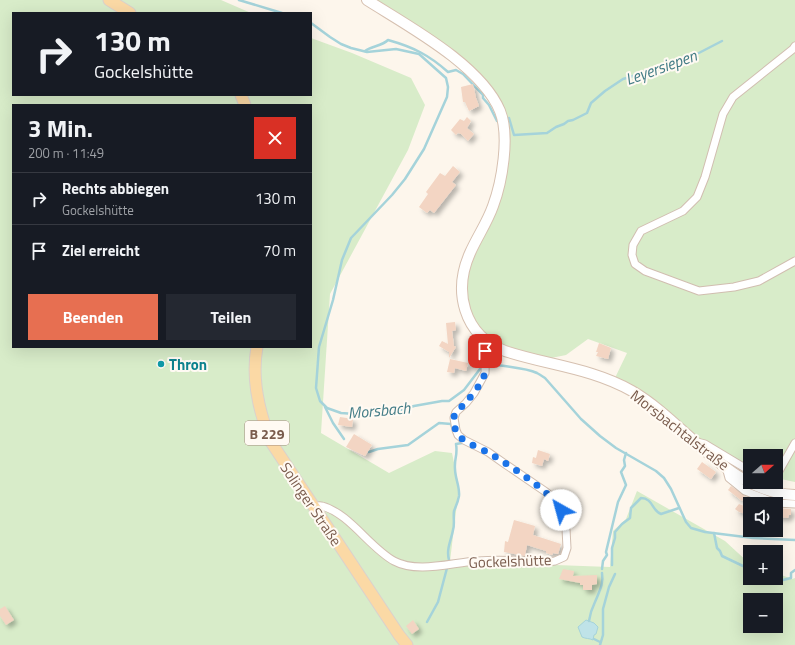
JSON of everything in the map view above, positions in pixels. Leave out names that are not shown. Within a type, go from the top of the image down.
[{"type":"main road","points":[[109,0],[128,12]]},
{"type":"main road","name":"Morsbachtalstraße","points":[[367,0],[431,40],[461,63],[493,98],[500,112],[504,127],[505,142],[495,199],[489,216],[468,257],[462,285],[464,303],[468,318],[475,330],[486,341],[498,349],[590,373],[617,384],[648,401],[667,416],[710,456],[749,482],[767,491],[795,495]]},
{"type":"main road","name":"Solinger Straße","points":[[257,348],[255,361],[256,390],[262,419],[271,442],[399,635],[408,645]]},
{"type":"street","points":[[795,46],[733,97],[723,114],[705,177],[697,197],[683,212],[641,231],[633,244],[632,255],[635,264],[645,271],[699,291],[734,287],[759,281],[795,261]]},
{"type":"street","name":"Gockelshütte","points":[[313,507],[321,505],[337,513],[357,528],[395,562],[408,566],[426,566],[477,561],[548,562],[564,557],[567,548],[566,529],[561,510],[556,500],[488,452],[464,440],[458,435],[456,430],[454,415],[474,393],[483,378],[486,341]]},
{"type":"street","points":[[694,441],[705,444],[743,467]]},
{"type":"street","points":[[783,464],[795,443]]},
{"type":"street","points":[[726,467],[729,478],[745,491],[776,503],[795,504]]},
{"type":"green space","points":[[0,0],[221,0],[249,12],[12,12],[12,96],[312,96],[312,38],[352,53],[411,78],[425,105],[408,150],[330,294],[321,433],[389,473],[435,451],[452,453],[459,487],[450,561],[610,567],[613,531],[626,519],[637,491],[725,541],[743,558],[743,585],[783,585],[783,576],[792,579],[795,578],[795,645],[0,645]]},
{"type":"green space","points":[[367,0],[795,0],[795,482],[783,479],[783,449],[743,449],[743,469],[689,437],[614,380],[627,353],[588,339],[566,355],[546,359],[493,341],[481,333],[467,307],[466,279],[497,189],[505,117],[473,70]]},
{"type":"water","points":[[586,620],[594,623],[598,627],[593,640],[582,637],[578,627]]},
{"type":"building","points":[[473,84],[479,106],[469,111],[465,102],[463,102],[461,87]]},
{"type":"building","points":[[467,117],[471,121],[467,128],[474,134],[468,141],[461,134],[458,133],[456,135],[451,130],[460,119],[464,121]]},
{"type":"building","points":[[453,166],[460,172],[452,182],[456,185],[434,213],[430,210],[427,213],[419,207],[428,194],[426,192],[440,173],[445,176]]},
{"type":"building","points":[[455,322],[456,330],[452,331],[454,346],[456,347],[449,358],[449,352],[439,346],[442,341],[448,344],[446,323]]},
{"type":"building","points":[[599,343],[611,348],[608,359],[596,356]]},
{"type":"building","points":[[450,359],[468,363],[466,371],[455,368],[454,373],[447,372]]},
{"type":"building","points":[[340,417],[353,419],[352,427],[338,425]]},
{"type":"building","points":[[354,434],[372,445],[365,456],[346,447]]},
{"type":"building","points":[[538,450],[550,454],[548,461],[544,459],[542,466],[532,463],[533,457],[536,458]]},
{"type":"building","points":[[702,462],[716,472],[711,479],[697,469]]},
{"type":"building","points":[[731,486],[745,496],[743,497],[742,501],[728,490]]},
{"type":"building","points":[[739,504],[743,505],[743,513],[739,512],[735,509]]},
{"type":"building","points":[[783,508],[791,509],[791,515],[789,515],[788,518],[783,518]]},
{"type":"building","points":[[514,520],[535,526],[533,535],[561,544],[558,554],[553,553],[552,555],[546,553],[546,551],[527,545],[525,556],[504,552],[505,541],[508,542]]},
{"type":"building","points":[[563,569],[574,571],[573,576],[597,575],[597,584],[592,585],[592,590],[583,590],[583,585],[580,585],[580,583],[559,579]]},
{"type":"building","points":[[5,606],[14,620],[6,625],[0,616],[0,609]]},
{"type":"building","points":[[413,620],[419,629],[412,634],[406,626]]},
{"type":"waterway","name":"Morsbach","points":[[239,0],[279,12]]},
{"type":"waterway","name":"Morsbach","points":[[312,24],[341,44],[351,48],[367,52],[396,49],[419,54],[446,78],[448,87],[447,97],[424,149],[405,179],[392,195],[351,238],[342,260],[333,300],[319,347],[316,388],[320,401],[327,408],[341,413],[376,413],[402,410],[414,406],[449,401],[464,390],[483,365],[494,365],[532,371],[545,378],[581,419],[600,436],[616,448],[656,471],[664,478],[671,489],[686,522],[691,528],[705,532],[753,538],[795,540]]},
{"type":"waterway","name":"Leyersiepen","points":[[365,51],[383,44],[388,40],[420,52],[448,72],[456,70],[463,74],[483,95],[483,98],[489,105],[497,121]]},
{"type":"waterway","name":"Leyersiepen","points":[[509,118],[514,135],[547,133],[556,127],[587,113],[591,103],[623,79],[640,72],[653,70],[693,56],[722,41]]},
{"type":"waterway","points":[[325,407],[333,423],[344,439]]},
{"type":"waterway","points":[[369,452],[378,449],[408,445],[439,423],[451,424],[452,427]]},
{"type":"waterway","points":[[449,560],[448,549],[454,528],[454,511],[459,496],[455,466],[457,451],[456,444],[462,443],[460,441]]},
{"type":"waterway","points":[[602,569],[603,561],[607,555],[606,552],[618,502],[626,485],[621,472],[625,466],[624,460],[626,453]]},
{"type":"waterway","points":[[612,565],[612,548],[615,532],[630,518],[631,508],[641,498],[648,500],[661,514],[679,508]]},
{"type":"waterway","points":[[714,533],[717,548],[722,556],[743,566]]},
{"type":"waterway","points":[[427,622],[438,602],[447,568]]},
{"type":"waterway","points":[[783,580],[791,578],[791,573],[795,570]]},
{"type":"waterway","points":[[589,621],[602,584],[602,573]]},
{"type":"waterway","points":[[600,645],[603,635],[603,609],[609,587],[615,574]]},
{"type":"waterway","points":[[594,639],[600,642]]},
{"type":"place","name":"Thron","points":[[161,364]]},
{"type":"route","points":[[485,351],[485,373],[483,378],[474,393],[454,415],[454,423],[458,435],[464,440],[488,452],[546,492],[556,500],[561,510]]}]
